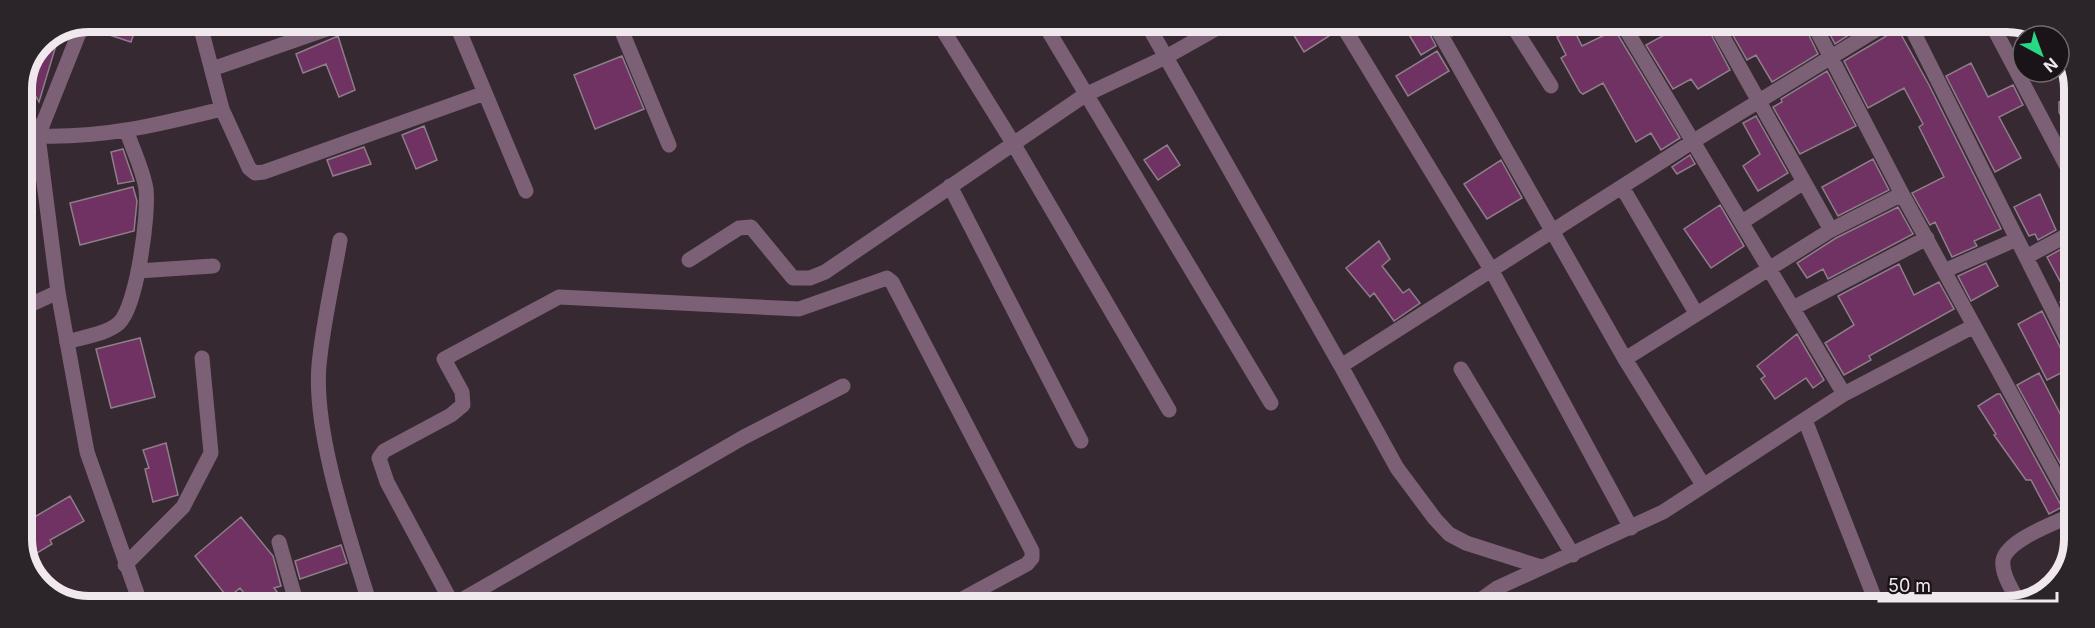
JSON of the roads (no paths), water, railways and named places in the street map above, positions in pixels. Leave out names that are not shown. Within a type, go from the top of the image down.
[{"type":"street","points":[[202,32],[222,110],[249,168],[255,173],[264,172],[485,93]]},
{"type":"street","points":[[212,69],[318,32]]},
{"type":"street","points":[[460,32],[526,191]]},
{"type":"street","points":[[622,32],[669,145]]},
{"type":"street","points":[[944,32],[1013,143],[1169,410]]},
{"type":"street","points":[[1049,32],[1271,403]]},
{"type":"street","points":[[1152,32],[1397,468],[1449,534],[1466,543],[1541,567]]},
{"type":"street","points":[[689,260],[738,228],[751,227],[793,278],[810,278],[825,272],[1085,94],[1166,57],[1210,32]]},
{"type":"street","points":[[1347,32],[1492,271],[1631,528]]},
{"type":"street","points":[[1439,32],[1625,359],[1703,485]]},
{"type":"street","points":[[1517,32],[1551,86]]},
{"type":"street","points":[[1627,32],[1742,222],[1767,269],[1795,307],[1844,394]]},
{"type":"street","points":[[1720,32],[1757,102],[1831,230]]},
{"type":"street","points":[[1818,32],[1902,194],[2064,490]]},
{"type":"street","points":[[1341,366],[1692,142],[1873,32]]},
{"type":"street","points":[[1913,32],[2064,332]]},
{"type":"street","points":[[1996,32],[2063,159]]},
{"type":"street","points":[[38,136],[79,33]]},
{"type":"street","points":[[38,136],[80,137],[127,132],[222,110]]},
{"type":"street","points":[[32,126],[38,136],[58,292],[87,452],[137,596]]},
{"type":"street","points":[[68,342],[117,325],[125,316],[138,271],[146,187],[127,132]]},
{"type":"street","points":[[1742,222],[1804,182]]},
{"type":"street","points":[[950,186],[1081,441]]},
{"type":"street","points":[[1622,187],[1696,313]]},
{"type":"street","points":[[1625,359],[1831,230],[1902,194]]},
{"type":"street","points":[[2026,257],[2063,237]]},
{"type":"street","points":[[1795,307],[1927,238]]},
{"type":"street","points":[[340,240],[319,366],[320,409],[332,467],[368,596]]},
{"type":"street","points":[[1944,271],[2017,240]]},
{"type":"street","points":[[138,271],[213,267]]},
{"type":"street","points":[[448,596],[387,482],[379,458],[384,451],[451,415],[463,405],[462,392],[444,359],[559,297],[799,309],[887,278],[892,282],[1032,551],[1032,558],[1028,564],[968,596]]},
{"type":"street","points":[[32,304],[58,292]]},
{"type":"street","points":[[1486,596],[1497,588],[1541,567],[1573,555],[1663,512],[1844,394],[1974,326]]},
{"type":"street","points":[[125,565],[183,507],[211,453],[202,358]]},
{"type":"street","points":[[1461,369],[1573,555]]},
{"type":"street","points":[[469,596],[744,437],[843,386]]},
{"type":"street","points":[[1805,420],[1874,596]]},
{"type":"street","points":[[2015,596],[2004,572],[2003,558],[2013,544],[2064,519]]},
{"type":"street","points":[[279,542],[294,596]]},
{"type":"street","points":[[1494,596],[1497,588]]}]
